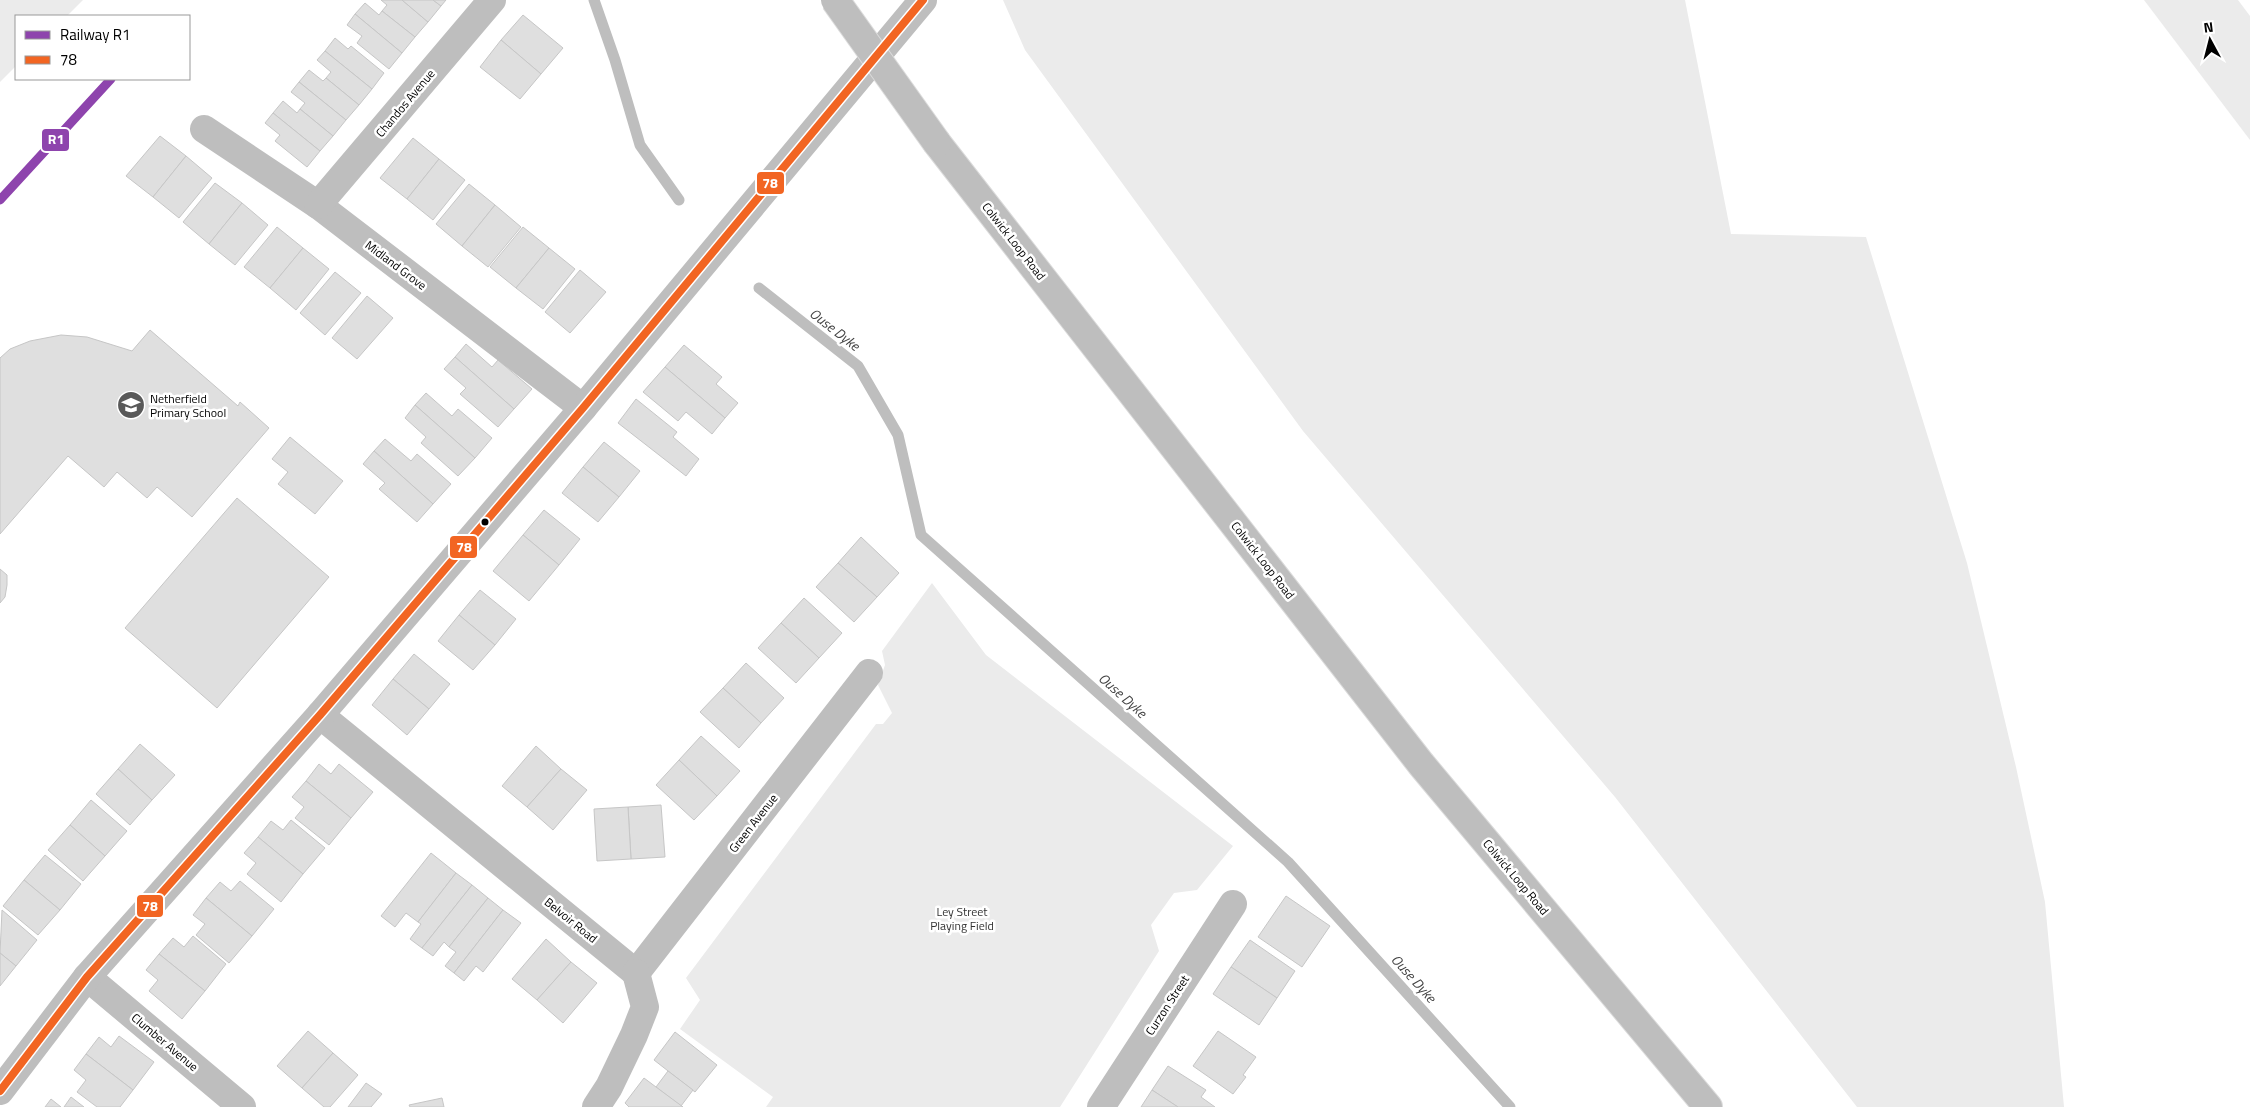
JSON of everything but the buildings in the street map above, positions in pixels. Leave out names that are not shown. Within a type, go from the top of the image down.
[{"type":"street","name":"Chandos Avenue","points":[[318,205],[492,0]]},
{"type":"street","name":"Colwick Loop Road","points":[[835,0],[938,143],[1422,764],[1708,1107]]},
{"type":"street","points":[[0,1092],[88,977],[320,715],[583,408],[923,0]]},
{"type":"street","name":"Midland Grove","points":[[204,129],[318,205],[583,408]]},
{"type":"street","name":"Green Avenue","points":[[636,973],[870,672]]},
{"type":"street","name":"Belvoir Road","points":[[320,715],[636,973]]},
{"type":"street","name":"Curzon Street","points":[[1101,1107],[1233,904]]},
{"type":"street","points":[[596,1107],[609,1088],[634,1036],[645,1007],[636,973]]},
{"type":"street","name":"Clumber Avenue","points":[[88,977],[242,1107]]},
{"type":"green space","points":[[0,0],[83,0],[68,15],[15,15],[15,67],[0,82]]},
{"type":"green space","points":[[1003,0],[1685,0],[1731,234],[1866,237],[1967,563],[2016,767],[2045,902],[2064,1107],[1857,1107],[1615,797],[1303,431],[1025,50]]},
{"type":"green space","points":[[2144,0],[2238,0],[2250,16],[2250,140]]},
{"type":"green space","name":"Ley Street Playing Field","points":[[932,583],[986,655],[1233,846],[1197,890],[1174,893],[1151,925],[1159,951],[1060,1107],[766,1107],[773,1097],[680,1029],[700,1000],[686,978],[876,724],[883,724],[892,713],[878,685],[885,665],[882,651]]},
{"type":"waterway","name":"Ouse Dyke","points":[[594,0],[615,60],[640,145],[679,200]]},
{"type":"waterway","name":"Ouse Dyke","points":[[759,288],[858,366],[898,435],[921,535],[1288,862],[1510,1107]]},
{"type":"rail line","name":"R1","points":[[0,200],[110,80]]},
{"type":"transit line","name":"78","points":[[0,1091],[87,977],[320,715],[583,408],[923,0]]},
{"type":"place","name":"Netherfield Primary School","points":[[131,405]]}]
